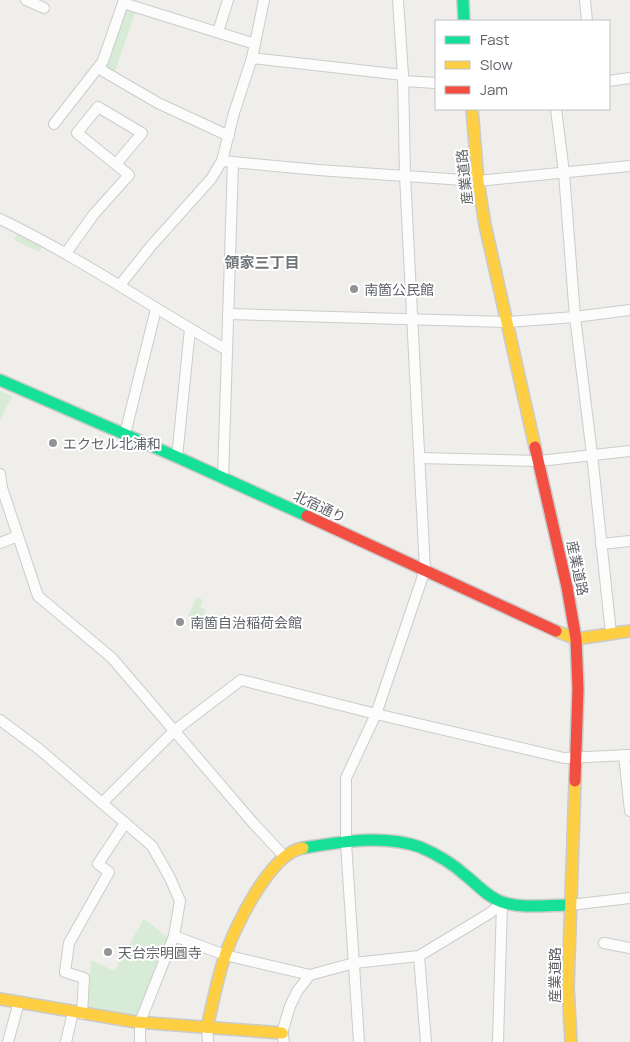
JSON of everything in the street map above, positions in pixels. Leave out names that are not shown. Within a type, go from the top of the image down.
[{"type":"street","points":[[26,0],[44,8]]},
{"type":"street","points":[[218,32],[228,0]]},
{"type":"street","points":[[120,285],[151,246],[211,179],[222,161],[234,114],[252,58],[264,0]]},
{"type":"street","points":[[359,1042],[346,843],[346,778],[376,714],[425,570],[398,0]]},
{"type":"street","points":[[463,0],[464,20]]},
{"type":"street","points":[[585,0],[587,20]]},
{"type":"street","points":[[54,124],[103,61],[123,2],[255,44]]},
{"type":"street","points":[[252,58],[435,84]]},
{"type":"street","points":[[100,66],[104,71],[158,103],[229,136]]},
{"type":"street","points":[[610,81],[630,78]]},
{"type":"street","points":[[66,253],[94,214],[129,175],[77,133],[98,107],[142,133],[116,164]]},
{"type":"street","name":"産業道路","points":[[472,110],[478,181],[485,225],[539,460],[567,588],[576,639],[578,689],[577,758],[568,986],[570,1042]]},
{"type":"street","points":[[556,110],[564,173],[575,317],[611,634]]},
{"type":"street","points":[[222,161],[478,181],[630,166]]},
{"type":"street","points":[[223,478],[233,162]]},
{"type":"street","points":[[0,220],[66,253],[156,309],[227,350]]},
{"type":"street","points":[[125,434],[156,309]]},
{"type":"street","points":[[228,314],[507,322],[575,317],[630,310]]},
{"type":"street","points":[[177,457],[190,329]]},
{"type":"street","name":"北宿通り","points":[[0,380],[177,457],[576,639]]},
{"type":"street","points":[[420,458],[539,460],[630,451]]},
{"type":"street","points":[[0,474],[2,488],[38,596],[112,658],[284,856]]},
{"type":"street","points":[[0,543],[18,536]]},
{"type":"street","points":[[601,544],[630,541]]},
{"type":"street","points":[[576,639],[630,631]]},
{"type":"street","points":[[102,803],[174,731],[242,680],[564,758],[627,755],[630,811]]},
{"type":"street","points":[[0,720],[39,748],[152,846],[180,901],[174,936],[140,1022],[140,1042]]},
{"type":"street","points":[[66,1042],[78,1013],[84,978],[65,972],[69,943],[108,872],[98,864],[125,823]]},
{"type":"street","points":[[208,1042],[207,1027],[226,955],[250,903],[284,856],[294,849],[346,843],[388,842],[412,845],[429,851],[451,864],[492,898],[502,903],[515,905],[570,905],[630,898]]},
{"type":"street","points":[[174,936],[226,955],[310,975],[354,963],[420,956],[490,913],[502,903]]},
{"type":"street","points":[[498,1042],[502,903]]},
{"type":"street","points":[[604,943],[630,948]]},
{"type":"street","points":[[420,956],[426,1042]]},
{"type":"street","points":[[0,999],[140,1022],[207,1027],[283,1038],[290,1006],[298,990],[310,975]]},
{"type":"street","points":[[8,1042],[18,1002]]},
{"type":"green space","points":[[125,8],[136,10],[114,74],[106,69]]},
{"type":"green space","points":[[18,233],[43,245],[39,252],[14,240]]},
{"type":"green space","points":[[0,391],[12,396],[0,421]]},
{"type":"green space","points":[[197,597],[203,600],[200,607],[206,610],[201,623],[195,626],[188,616]]},
{"type":"green space","points":[[144,919],[169,939],[137,1017],[87,1008],[91,960],[114,971]]},
{"type":"traffic: fast","points":[[463,0],[464,20]]},
{"type":"traffic: fast","points":[[0,380],[307,516]]},
{"type":"traffic: fast","points":[[303,848],[361,840],[406,843],[420,847],[444,859],[487,894],[502,902],[527,906],[570,905]]},
{"type":"traffic: slow","points":[[472,110],[478,181],[485,225],[535,447]]},
{"type":"traffic: slow","points":[[556,631],[576,639],[630,631]]},
{"type":"traffic: slow","points":[[571,1042],[568,986],[575,781]]},
{"type":"traffic: slow","points":[[207,1027],[225,956],[245,911],[255,893],[279,863],[291,853],[303,848]]},
{"type":"traffic: slow","points":[[0,999],[136,1022],[282,1033]]},
{"type":"traffic: jam","points":[[535,447],[567,587],[576,639],[578,689],[575,781]]},
{"type":"traffic: jam","points":[[307,516],[556,631]]},
{"type":"place","name":"南箇公民館","points":[[354,289]]},
{"type":"place","name":"エクセル北浦和","points":[[53,443]]},
{"type":"place","name":"南箇自治稲荷会館","points":[[180,622]]},
{"type":"place","name":"天台宗明圓寺","points":[[108,952]]},
{"type":"district","name":"領家三丁目","points":[[262,262]]}]
